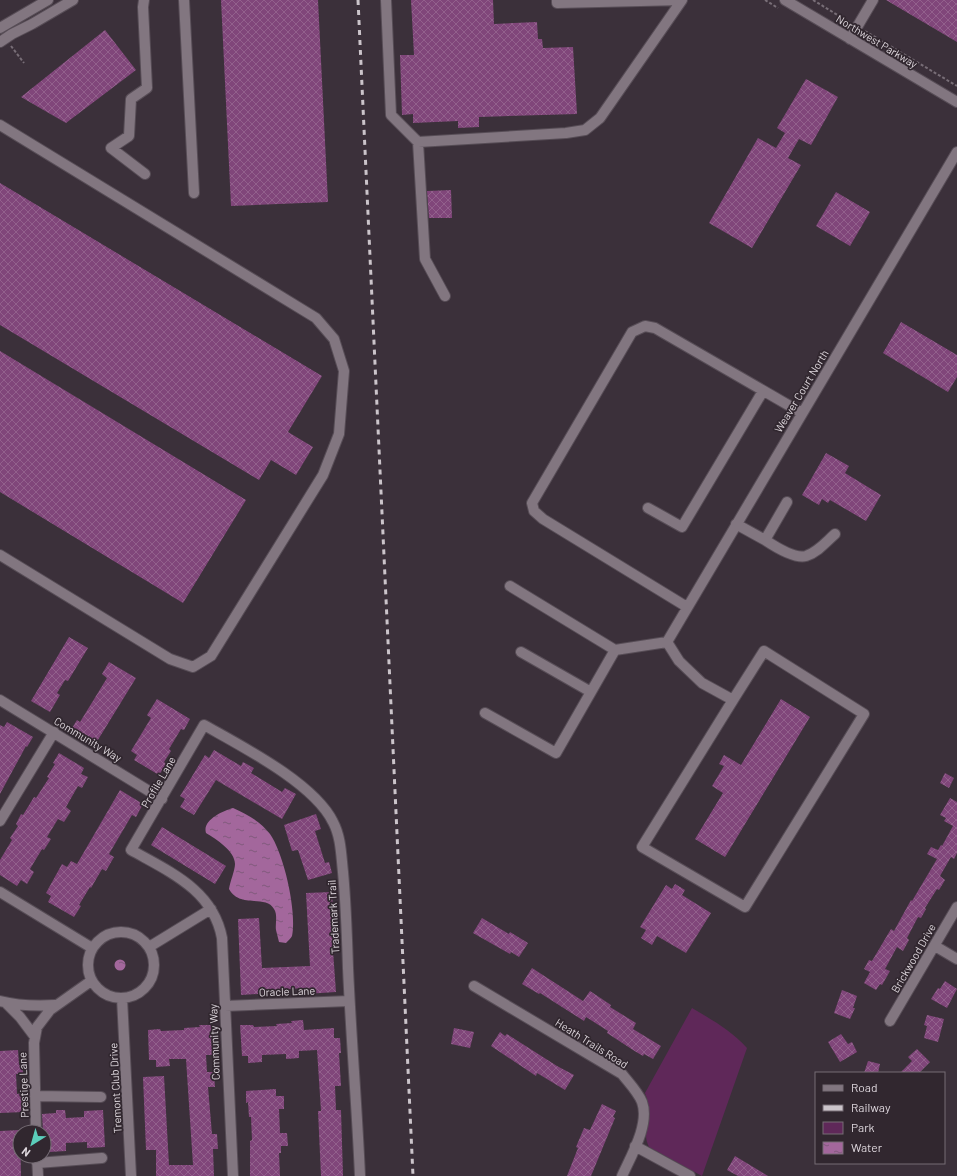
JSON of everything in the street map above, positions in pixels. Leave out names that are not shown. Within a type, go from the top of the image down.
[{"type":"street","points":[[0,28],[48,0]]},
{"type":"street","points":[[3,40],[73,0]]},
{"type":"street","points":[[144,0],[143,7],[147,88],[131,99],[129,136],[111,148],[145,174]]},
{"type":"street","points":[[184,0],[194,193]]},
{"type":"street","points":[[386,0],[391,115],[418,142],[425,259],[445,296]]},
{"type":"street","points":[[557,0],[558,3],[682,0]]},
{"type":"street","points":[[418,142],[566,133],[585,130],[600,118],[682,0]]},
{"type":"street","name":"Northwest Parkway","points":[[785,0],[957,102]]},
{"type":"street","points":[[850,39],[873,0]]},
{"type":"street","points":[[0,126],[316,318],[334,339],[344,371],[339,434],[323,475],[211,656],[193,667],[170,659],[0,555]]},
{"type":"street","name":"Weaver Court North","points":[[666,642],[957,152]]},
{"type":"street","points":[[687,607],[543,519],[534,511],[532,503],[632,332],[645,326],[655,328],[802,413]]},
{"type":"street","points":[[648,508],[682,527],[763,391]]},
{"type":"street","points":[[765,540],[787,502]]},
{"type":"street","points":[[736,524],[787,553],[805,556],[819,549],[834,534]]},
{"type":"street","points":[[510,586],[615,650],[666,642],[679,661],[702,683],[733,700]]},
{"type":"street","points":[[485,713],[556,753],[615,650]]},
{"type":"street","points":[[764,651],[864,714],[744,907],[642,847],[733,700],[764,651]]},
{"type":"street","points":[[521,652],[591,692]]},
{"type":"street","name":"Community Way","points":[[0,700],[162,799]]},
{"type":"street","name":"Profile Lane","points":[[132,850],[204,725]]},
{"type":"street","name":"Trademark Trail","points":[[204,725],[263,758],[311,794],[324,808],[333,821],[340,838],[345,892],[360,1176]]},
{"type":"street","points":[[0,821],[54,732]]},
{"type":"street","name":"Community Way","points":[[132,850],[186,882],[197,891],[220,924],[222,938],[233,1176]]},
{"type":"street","points":[[0,892],[92,948]]},
{"type":"street","name":"Brickwood Drive","points":[[890,1021],[957,907]]},
{"type":"street","points":[[149,947],[211,909]]},
{"type":"street","points":[[124,931],[138,936],[149,947],[154,959],[154,971],[145,988],[135,995],[118,998],[104,994],[95,987],[91,981],[87,971],[87,958],[92,948],[101,937],[112,932],[124,931]]},
{"type":"street","points":[[934,946],[957,959]]},
{"type":"street","name":"Prestige Lane","points":[[36,1124],[34,1043],[37,1027],[50,1010],[91,981]]},
{"type":"street","name":"Heath Trails Road","points":[[474,986],[622,1074],[635,1090],[642,1103],[644,1119],[635,1146],[622,1176]]},
{"type":"street","name":"Tremont Club Drive","points":[[122,998],[132,1176]]},
{"type":"street","name":"Prestige Lane","points":[[2,1001],[14,1005],[56,1005]]},
{"type":"street","name":"Prestige Lane","points":[[2,1001],[20,1016],[35,1037]]},
{"type":"street","name":"Oracle Lane","points":[[225,1006],[350,1001]]},
{"type":"street","points":[[35,1096],[101,1097]]},
{"type":"street","points":[[635,1146],[690,1176]]},
{"type":"street","points":[[52,1159],[102,1158]]},
{"type":"street","points":[[37,1164],[38,1176]]},
{"type":"path","points":[[813,0],[957,86]]},
{"type":"path","points":[[3,40],[24,63]]},
{"type":"green space","points":[[692,1008],[728,1031],[747,1048],[702,1176],[649,1147],[646,1139],[649,1112],[645,1093]]},
{"type":"water","points":[[233,808],[253,819],[270,834],[280,855],[288,884],[293,913],[292,936],[286,943],[279,942],[276,930],[276,914],[270,905],[265,902],[240,898],[234,895],[229,889],[235,867],[234,859],[224,846],[206,833],[207,824],[210,820],[224,811]]},
{"type":"water","points":[[120,959],[124,961],[126,965],[124,969],[120,971],[116,969],[114,965],[116,961]]},
{"type":"building","points":[[221,0],[318,0],[328,202],[231,206]]},
{"type":"building","points":[[411,0],[493,0],[494,24],[537,22],[538,39],[542,39],[543,48],[573,47],[577,114],[479,117],[479,127],[458,128],[458,121],[413,123],[413,114],[402,115],[400,55],[414,55]]},
{"type":"building","points":[[886,0],[957,0],[957,42]]},
{"type":"building","points":[[105,30],[136,70],[66,123],[21,97]]},
{"type":"building","points":[[806,79],[838,97],[811,145],[799,139],[788,158],[801,165],[752,248],[709,223],[758,138],[776,148],[785,133],[777,128]]},
{"type":"building","points":[[0,183],[322,376],[288,432],[313,447],[296,475],[271,460],[259,480],[0,325]]},
{"type":"building","points":[[451,190],[452,218],[429,218],[427,191]]},
{"type":"building","points":[[836,192],[870,212],[850,246],[816,226]]},
{"type":"building","points":[[901,322],[957,355],[957,377],[948,392],[883,353]]},
{"type":"building","points":[[0,351],[246,500],[183,603],[0,492]]},
{"type":"building","points":[[826,453],[849,466],[845,473],[881,495],[866,521],[830,500],[828,503],[822,499],[819,505],[802,495]]},
{"type":"building","points":[[69,637],[88,648],[68,681],[65,680],[57,693],[60,695],[50,712],[31,701]]},
{"type":"building","points":[[109,662],[136,678],[96,743],[72,728],[77,720],[80,722],[107,678],[102,674]]},
{"type":"building","points":[[157,699],[190,719],[184,730],[181,729],[169,749],[171,751],[164,762],[166,764],[159,775],[134,760],[137,755],[131,751],[151,718],[147,715]]},
{"type":"building","points":[[781,699],[810,717],[725,857],[695,839],[723,793],[712,786],[724,766],[719,764],[724,755],[741,765]]},
{"type":"building","points":[[7,722],[33,737],[27,747],[26,746],[0,794],[0,725],[4,727]]},
{"type":"building","points":[[214,750],[241,766],[243,762],[254,768],[251,773],[282,792],[285,788],[296,794],[282,819],[216,780],[194,815],[180,807],[185,799],[180,796],[205,755],[209,758]]},
{"type":"building","points":[[59,753],[84,768],[81,774],[88,777],[82,788],[78,786],[66,807],[71,811],[64,822],[58,819],[47,837],[51,839],[44,850],[42,849],[30,869],[34,872],[27,884],[21,880],[17,886],[0,875],[0,860],[12,840],[10,838],[18,826],[16,824],[21,814],[23,815],[34,797],[36,798],[49,778],[47,777],[55,764],[53,763]]},
{"type":"building","points":[[945,773],[954,778],[949,788],[940,783]]},
{"type":"building","points":[[120,790],[143,804],[136,817],[132,815],[109,854],[114,857],[106,871],[102,869],[91,888],[90,887],[79,905],[81,906],[74,917],[48,902],[51,896],[46,893],[62,864],[67,867],[71,861],[77,864]]},
{"type":"building","points":[[950,798],[957,802],[957,853],[954,859],[951,857],[940,876],[945,880],[939,890],[937,889],[925,908],[926,909],[921,918],[918,917],[907,938],[909,940],[903,951],[897,947],[885,969],[890,971],[882,985],[880,984],[876,990],[864,983],[870,972],[864,969],[869,960],[872,961],[891,929],[894,931],[911,900],[912,901],[937,859],[927,854],[931,847],[938,850],[941,845],[942,846],[953,826],[944,821],[946,818],[940,815]]},
{"type":"building","points":[[316,814],[321,829],[315,831],[325,863],[329,862],[332,873],[308,880],[298,850],[292,851],[284,825]]},
{"type":"building","points":[[162,827],[226,866],[215,884],[151,845]]},
{"type":"building","points":[[675,884],[685,890],[682,895],[711,913],[686,953],[657,936],[652,945],[641,938],[646,930],[640,927],[666,885],[672,889]]},
{"type":"building","points":[[332,892],[335,951],[333,951],[336,992],[305,994],[305,988],[289,989],[289,994],[275,995],[275,993],[241,995],[238,919],[259,918],[262,968],[310,966],[306,893]]},
{"type":"building","points":[[482,918],[528,943],[519,957],[511,952],[510,954],[473,933]]},
{"type":"building","points":[[532,968],[583,1001],[590,991],[611,1005],[610,1007],[636,1023],[633,1029],[661,1046],[653,1059],[644,1054],[643,1056],[633,1050],[586,1017],[584,1021],[540,993],[539,994],[522,984]]},
{"type":"building","points":[[945,981],[957,989],[947,1008],[931,999],[938,988],[940,989]]},
{"type":"building","points":[[842,990],[857,996],[853,1008],[855,1008],[850,1019],[834,1013]]},
{"type":"building","points":[[927,1015],[944,1019],[938,1042],[924,1038],[927,1026],[924,1025]]},
{"type":"building","points":[[303,1020],[304,1030],[334,1028],[334,1038],[340,1038],[341,1053],[339,1053],[341,1086],[335,1086],[336,1110],[341,1110],[343,1176],[321,1176],[318,1111],[321,1111],[317,1050],[299,1051],[299,1058],[286,1059],[286,1054],[262,1055],[262,1062],[248,1063],[248,1056],[242,1056],[240,1025],[253,1025],[254,1027],[277,1026],[276,1024],[292,1023],[291,1021]]},
{"type":"building","points":[[199,1025],[211,1025],[213,1055],[206,1055],[207,1072],[214,1072],[215,1087],[208,1087],[212,1134],[217,1134],[218,1149],[213,1149],[214,1176],[156,1176],[156,1150],[146,1150],[143,1077],[164,1076],[169,1165],[193,1165],[186,1059],[169,1059],[170,1066],[156,1067],[156,1060],[149,1060],[148,1030],[184,1030],[184,1028],[200,1027]]},
{"type":"building","points":[[454,1028],[474,1032],[470,1048],[451,1044]]},
{"type":"building","points":[[500,1032],[505,1036],[507,1034],[574,1075],[565,1090],[537,1073],[536,1076],[491,1046]]},
{"type":"building","points":[[841,1034],[848,1044],[852,1042],[857,1052],[840,1062],[828,1042]]},
{"type":"building","points":[[917,1049],[930,1062],[920,1072],[901,1072],[912,1061],[908,1057]]},
{"type":"building","points":[[18,1050],[19,1065],[23,1065],[23,1074],[16,1074],[17,1094],[23,1093],[24,1112],[0,1113],[0,1051]]},
{"type":"building","points":[[868,1061],[880,1064],[878,1072],[864,1072]]},
{"type":"building","points":[[276,1089],[276,1096],[284,1096],[284,1109],[279,1109],[280,1133],[287,1133],[288,1146],[281,1146],[281,1153],[279,1153],[280,1176],[250,1176],[250,1141],[252,1140],[251,1117],[249,1117],[248,1102],[246,1103],[246,1091]]},
{"type":"building","points":[[602,1104],[616,1111],[613,1117],[615,1118],[591,1176],[567,1176],[584,1128],[590,1130]]},
{"type":"building","points":[[56,1110],[65,1110],[66,1118],[84,1117],[84,1111],[103,1110],[105,1147],[87,1148],[87,1142],[66,1143],[66,1151],[52,1152],[52,1124],[43,1124],[42,1114],[56,1113]]},
{"type":"building","points":[[12,1130],[12,1164],[21,1164],[21,1176],[0,1176],[0,1131]]},
{"type":"building","points":[[735,1156],[768,1176],[738,1176],[727,1170]]},
{"type":"railway","points":[[358,0],[413,1176]]}]
